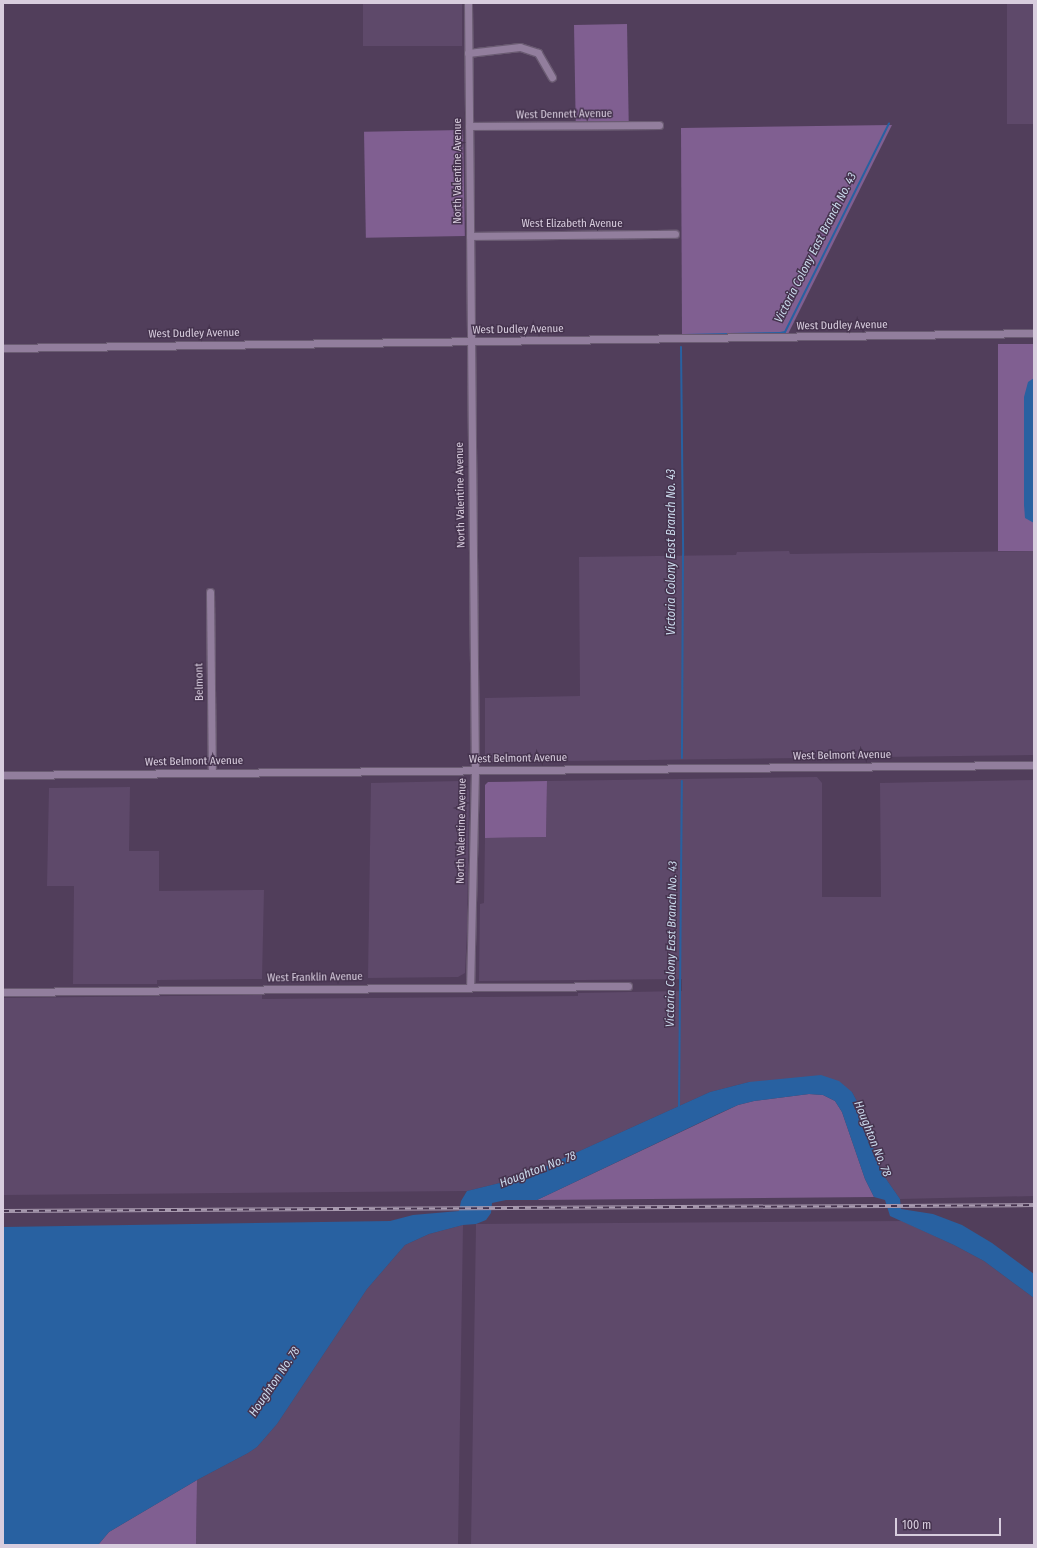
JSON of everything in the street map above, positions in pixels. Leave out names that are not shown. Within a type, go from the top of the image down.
[{"type":"street","name":"North Valentine Avenue","points":[[468,3],[475,771],[470,987]]},
{"type":"street","points":[[468,53],[520,48],[538,53],[552,77]]},
{"type":"street","name":"West Dennett Avenue","points":[[469,126],[659,125]]},
{"type":"street","name":"West Elizabeth Avenue","points":[[470,236],[675,234]]},
{"type":"street","name":"West Dudley Avenue","points":[[3,348],[1034,333]]},
{"type":"street","name":"Belmont","points":[[210,592],[212,772]]},
{"type":"street","name":"West Belmont Avenue","points":[[3,775],[1034,765]]},
{"type":"street","name":"West Franklin Avenue","points":[[3,992],[628,986]]},
{"type":"shaded area","points":[[363,3],[462,3],[462,46],[363,46]]},
{"type":"shaded area","points":[[1007,3],[1034,3],[1034,124],[1007,124]]},
{"type":"shaded area","points":[[627,24],[629,128],[576,129],[574,25]]},
{"type":"shaded area","points":[[892,125],[788,334],[682,335],[681,128]]},
{"type":"shaded area","points":[[463,130],[465,236],[366,238],[364,132]]},
{"type":"shaded area","points":[[998,344],[1034,344],[1034,551],[998,551]]},
{"type":"shaded area","points":[[789,551],[790,554],[1034,551],[1034,755],[489,762],[485,759],[485,698],[580,696],[579,557],[736,555],[737,552]]},
{"type":"shaded area","points":[[817,777],[822,783],[822,897],[881,897],[880,783],[1034,780],[1034,1196],[900,1199],[884,1176],[878,1163],[860,1107],[852,1092],[749,1082],[710,1092],[520,1178],[467,1191],[3,1195],[3,998],[262,995],[262,999],[578,996],[578,993],[682,991],[682,979],[479,981],[480,904],[484,903],[485,838],[546,837],[547,781]]},
{"type":"shaded area","points":[[460,781],[469,791],[465,973],[458,977],[368,978],[371,783]]},
{"type":"shaded area","points":[[547,781],[546,837],[485,838],[485,785],[488,782]]},
{"type":"shaded area","points":[[130,787],[129,851],[159,851],[159,891],[264,890],[262,979],[157,980],[157,984],[73,984],[74,886],[47,886],[49,788]]},
{"type":"shaded area","points":[[809,1094],[823,1095],[835,1101],[842,1112],[865,1179],[874,1197],[537,1200],[738,1105],[754,1101]]},
{"type":"shaded area","points":[[902,1221],[954,1245],[984,1261],[1034,1298],[1034,1545],[471,1545],[476,1224]]},
{"type":"shaded area","points":[[463,1225],[458,1545],[196,1545],[197,1480],[257,1447],[277,1424],[367,1289],[405,1245],[429,1234]]},
{"type":"shaded area","points":[[197,1480],[196,1545],[98,1545],[109,1532]]},
{"type":"water","points":[[1034,378],[1034,523],[1025,518],[1024,397],[1028,382]]},
{"type":"water","name":"Houghton No. 78","points":[[821,1075],[839,1081],[852,1092],[860,1107],[878,1163],[884,1176],[900,1199],[901,1209],[933,1214],[962,1225],[992,1243],[1034,1274],[1034,1298],[984,1261],[954,1245],[890,1216],[885,1200],[874,1197],[865,1179],[842,1112],[835,1101],[823,1095],[809,1094],[754,1101],[738,1105],[718,1114],[537,1200],[506,1200],[492,1203],[491,1213],[486,1220],[476,1224],[463,1225],[429,1234],[405,1245],[367,1289],[277,1424],[257,1447],[197,1480],[109,1532],[98,1545],[3,1545],[3,1227],[390,1221],[413,1215],[459,1211],[461,1201],[467,1191],[520,1178],[710,1092],[749,1082]]},
{"type":"waterway","name":"Victoria Colony East Branch No. 43","points":[[684,335],[785,332],[889,123]]},
{"type":"waterway","name":"Victoria Colony East Branch No. 43","points":[[681,347],[683,555],[682,758]]},
{"type":"waterway","name":"Victoria Colony East Branch No. 43","points":[[679,1108],[682,781]]},
{"type":"railway","points":[[3,1211],[1034,1205]]}]
